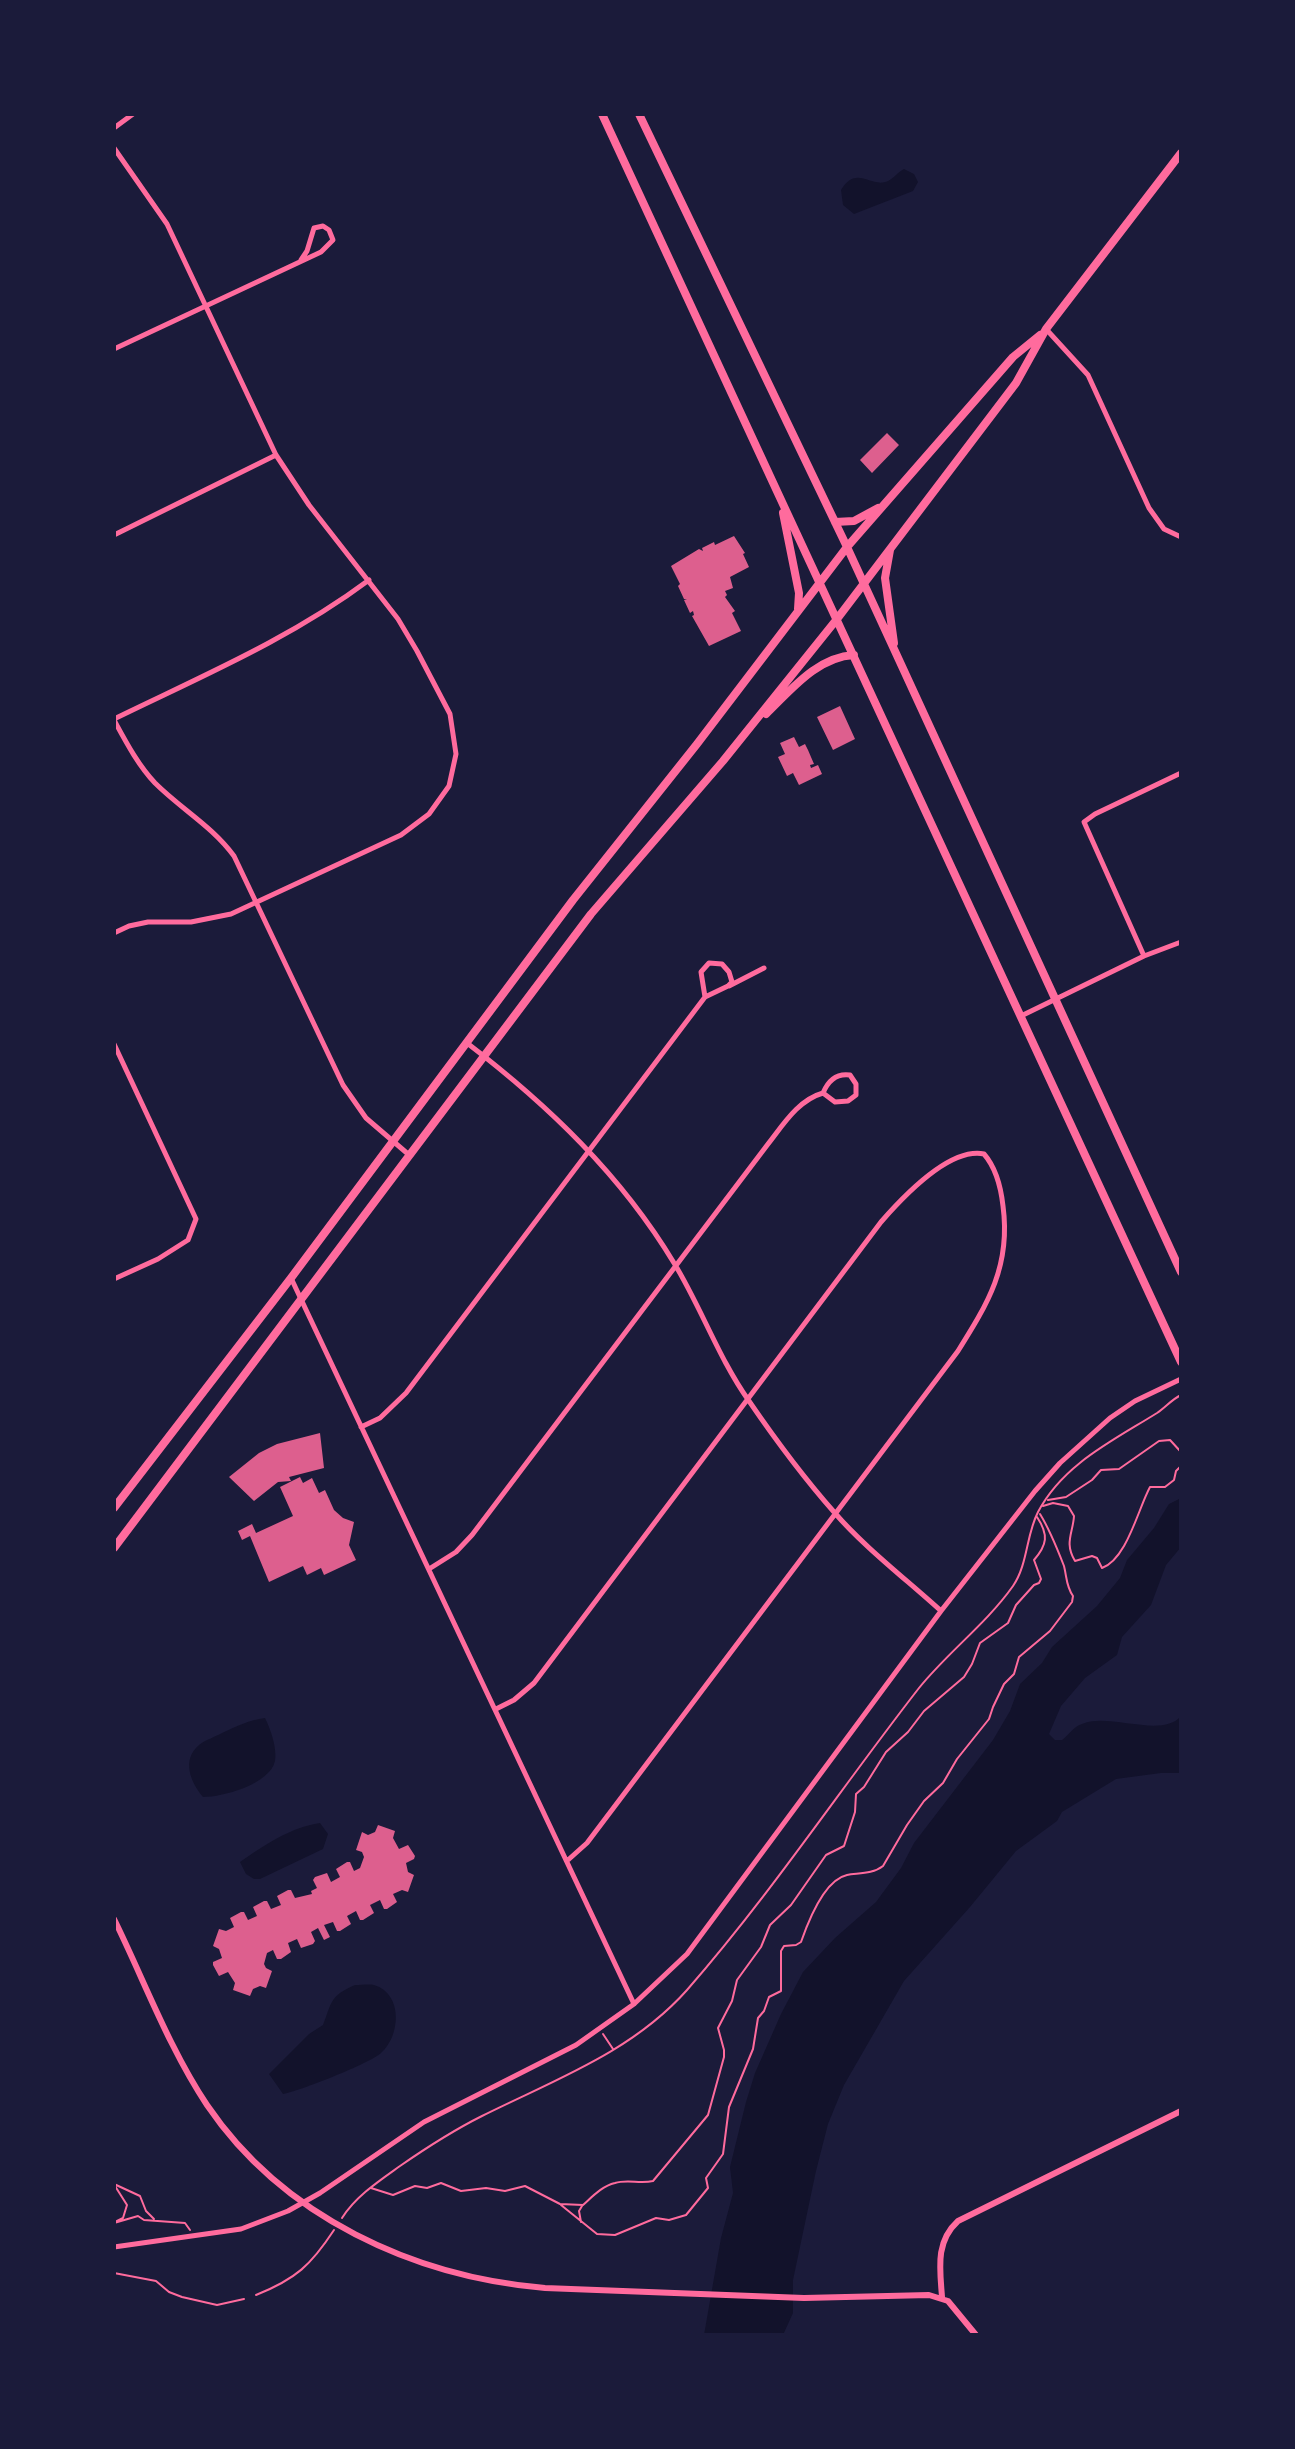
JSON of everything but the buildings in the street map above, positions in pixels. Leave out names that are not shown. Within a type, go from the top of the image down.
[{"type":"main road","points":[[602,114],[1181,1362]]},
{"type":"main road","points":[[639,114],[847,547],[1181,1272]]},
{"type":"main road","points":[[114,1548],[591,914],[742,737],[837,619],[1016,383],[1046,329],[1181,153]]},
{"type":"main road","points":[[114,1508],[291,1278],[573,900],[847,547],[1013,357],[1046,329]]},
{"type":"main road","points":[[781,500],[799,593],[798,613]]},
{"type":"main road","points":[[835,522],[854,521],[886,504]]},
{"type":"main road","points":[[891,546],[885,578],[896,654]]},
{"type":"main road","points":[[742,737],[820,665],[840,655],[854,655]]},
{"type":"street","points":[[114,128],[133,114]]},
{"type":"street","points":[[114,148],[167,224],[276,455],[309,505],[369,580],[417,651],[450,714],[456,754],[449,786],[429,814],[401,835],[257,904],[208,920],[148,922],[114,933]]},
{"type":"street","points":[[114,349],[327,249],[333,240],[329,230],[323,226],[314,228],[301,260]]},
{"type":"street","points":[[1046,329],[1088,375],[1149,508],[1164,529],[1181,537]]},
{"type":"street","points":[[114,535],[276,455]]},
{"type":"street","points":[[369,580],[295,630],[114,720],[134,756],[156,783],[219,836],[234,856],[343,1085],[366,1118],[408,1154]]},
{"type":"street","points":[[1144,956],[1084,822],[1181,773]]},
{"type":"street","points":[[1021,1016],[1144,956],[1181,942]]},
{"type":"street","points":[[705,997],[701,972],[709,963],[717,962],[726,968],[732,976],[728,986]]},
{"type":"street","points":[[361,1427],[380,1418],[406,1393],[705,997],[764,968]]},
{"type":"street","points":[[467,1043],[528,1092],[589,1151],[626,1195],[676,1266],[747,1399],[835,1513],[941,1611]]},
{"type":"street","points":[[114,1044],[196,1219],[188,1240],[158,1259],[114,1279]]},
{"type":"street","points":[[429,1569],[456,1552],[472,1535],[785,1123],[810,1098],[823,1093],[830,1081],[839,1075],[850,1075],[856,1084],[856,1095],[842,1103],[823,1093]]},
{"type":"street","points":[[496,1709],[514,1700],[534,1683],[881,1222],[923,1180],[955,1161],[975,1153],[984,1154],[1000,1185],[1004,1215],[1004,1258],[987,1302],[958,1351],[587,1843],[568,1860]]},
{"type":"street","points":[[291,1278],[634,2004]]},
{"type":"street","points":[[114,2247],[241,2229],[305,2203],[424,2122],[576,2045],[634,2004],[687,1954],[941,1611],[1006,1526],[1060,1463],[1122,1410],[1181,1379]]},
{"type":"street","points":[[114,1919],[205,2102],[242,2148],[278,2183],[305,2203],[337,2225],[392,2252],[464,2277],[507,2285],[804,2298],[929,2295],[942,2297],[959,2312],[976,2335]]},
{"type":"street","points":[[942,2297],[940,2248],[946,2234],[958,2221],[1181,2111]]},
{"type":"path","points":[[1046,1500],[1066,1497],[1092,1480],[1101,1470],[1119,1469],[1159,1441],[1170,1440],[1181,1452]]},
{"type":"path","points":[[1041,1507],[1053,1503],[1068,1506],[1074,1516],[1068,1535],[1072,1556],[1075,1561],[1092,1556],[1097,1558],[1102,1568],[1111,1565],[1116,1558],[1146,1501],[1150,1487],[1165,1487],[1174,1480],[1181,1466]]},
{"type":"path","points":[[370,2188],[393,2195],[415,2186],[427,2188],[441,2183],[461,2191],[486,2188],[505,2191],[525,2186],[560,2204],[582,2225],[597,2234],[615,2235],[656,2218],[669,2220],[686,2215],[705,2194],[708,2188],[706,2178],[723,2154],[729,2107],[753,2049],[758,2018],[769,1997],[781,1991],[781,1951],[784,1946],[801,1942],[815,1907],[835,1882],[843,1876],[878,1870],[883,1866],[907,1825],[932,1792],[943,1783],[957,1759],[989,1719],[1004,1684],[1014,1674],[1019,1657],[1050,1631],[1072,1602],[1073,1596],[1067,1588],[1065,1570],[1053,1544],[1052,1533],[1038,1511]]},
{"type":"path","points":[[582,2225],[579,2211],[600,2189],[617,2182],[642,2184],[653,2181],[708,2115],[724,2057],[718,2028],[732,2001],[737,1980],[761,1947],[770,1925],[791,1905],[826,1855],[844,1846],[855,1812],[856,1794],[864,1787],[886,1752],[908,1732],[924,1711],[964,1677],[980,1643],[1008,1623],[1016,1605],[1039,1583],[1041,1579],[1034,1560],[1044,1550],[1045,1543],[1043,1526],[1036,1516]]},
{"type":"path","points":[[600,2030],[614,2049]]},
{"type":"path","points":[[114,2184],[140,2196],[146,2211],[155,2220]]},
{"type":"path","points":[[114,2184],[127,2205],[123,2218],[114,2223]]},
{"type":"path","points":[[560,2204],[583,2205]]},
{"type":"path","points":[[114,2223],[133,2216],[144,2220],[185,2223],[195,2236]]},
{"type":"path","points":[[256,2295],[302,2272],[331,2234]]},
{"type":"path","points":[[114,2273],[156,2281],[169,2292],[217,2305],[244,2299]]},
{"type":"shaded area","points":[[904,169],[914,174],[918,182],[913,191],[854,214],[843,205],[841,190],[847,182],[858,178],[882,183]]},
{"type":"shaded area","points":[[1181,1498],[1181,1547],[1166,1565],[1151,1605],[1122,1637],[1117,1655],[1085,1678],[1061,1706],[1049,1734],[1055,1740],[1062,1740],[1079,1725],[1093,1721],[1161,1725],[1181,1716],[1181,1773],[1116,1779],[1062,1812],[1057,1821],[1016,1851],[904,1981],[844,2085],[828,2124],[793,2280],[793,2313],[783,2335],[704,2335],[721,2238],[733,2193],[730,2167],[746,2102],[755,2073],[803,1972],[876,1902],[901,1868],[914,1843],[993,1740],[1010,1711],[1020,1684],[1042,1663],[1052,1647],[1097,1606],[1120,1578],[1127,1560],[1169,1504]]},
{"type":"shaded area","points":[[265,1718],[275,1750],[271,1769],[245,1788],[203,1797],[190,1771],[190,1757],[194,1751],[201,1743],[227,1730]]},
{"type":"shaded area","points":[[320,1823],[328,1834],[323,1849],[260,1879],[246,1874],[240,1862],[288,1833]]},
{"type":"shaded area","points":[[355,1985],[374,1985],[390,1997],[396,2016],[387,2046],[374,2058],[318,2083],[283,2094],[269,2074],[309,2034],[323,2025],[336,1997]]}]
